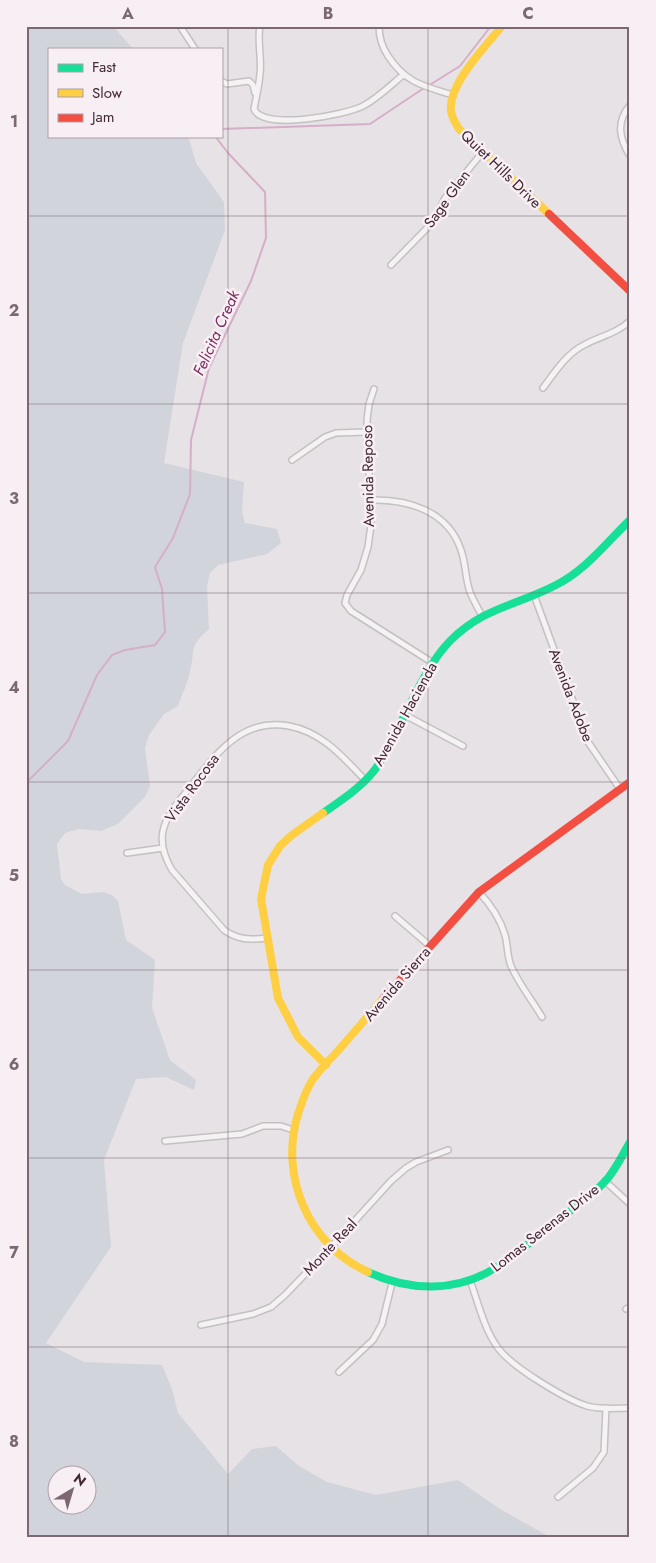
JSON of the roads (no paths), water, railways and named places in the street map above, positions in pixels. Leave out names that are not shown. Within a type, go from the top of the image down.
[{"type":"street","points":[[180,26],[194,48]]},
{"type":"street","points":[[260,26],[258,36],[261,47],[260,74],[254,110],[263,119],[309,120],[362,106],[384,92],[403,75]]},
{"type":"street","points":[[379,26],[379,35],[384,50],[396,69],[424,86],[453,95],[458,83],[502,26]]},
{"type":"street","points":[[222,82],[227,84],[249,81],[253,85],[256,96]]},
{"type":"street","name":"Quiet Hills Drive","points":[[453,95],[451,111],[459,129],[482,153],[630,291]]},
{"type":"street","points":[[630,105],[623,115],[620,130],[622,141],[630,156]]},
{"type":"street","name":"Sage Glen","points":[[391,265],[433,222],[445,198],[482,153]]},
{"type":"street","points":[[543,388],[565,359],[577,349],[616,332],[630,321]]},
{"type":"street","name":"Avenida Reposo","points":[[374,389],[369,404],[367,432],[371,525],[368,547],[361,570],[347,595],[345,604],[351,611],[433,663]]},
{"type":"street","points":[[292,460],[336,433],[367,432]]},
{"type":"street","points":[[371,500],[413,504],[436,517],[450,530],[460,548],[470,592],[482,616]]},
{"type":"street","name":"Avenida Hacienda","points":[[326,1065],[298,1037],[278,998],[266,938],[261,899],[261,890],[268,865],[280,846],[292,835],[354,791],[373,772],[384,756],[433,663],[449,642],[474,620],[498,608],[557,585],[577,572],[630,520]]},
{"type":"street","name":"Avenida Adobe","points":[[534,595],[588,742],[620,789]]},
{"type":"street","points":[[405,715],[464,746]]},
{"type":"street","name":"Vista Rocosa","points":[[266,938],[246,940],[233,936],[224,930],[172,870],[166,861],[163,848],[162,832],[167,819],[218,751],[236,737],[257,728],[287,726],[302,729],[334,748],[365,780]]},
{"type":"street","name":"Avenida Sierra","points":[[331,1247],[311,1222],[298,1195],[292,1161],[293,1130],[304,1095],[313,1079],[479,892],[630,782]]},
{"type":"street","points":[[127,853],[163,848]]},
{"type":"street","points":[[479,892],[491,905],[499,918],[506,937],[506,952],[512,966],[542,1017]]},
{"type":"street","points":[[395,916],[430,946]]},
{"type":"street","points":[[165,1141],[242,1134],[263,1126],[281,1126],[293,1130]]},
{"type":"street","name":"Lomas Serenas Drive","points":[[331,1247],[360,1270],[392,1283],[423,1288],[455,1285],[470,1280],[495,1269],[606,1181],[617,1166],[630,1142]]},
{"type":"street","name":"Monte Real","points":[[202,1325],[253,1314],[271,1306],[285,1295],[391,1181],[416,1162],[448,1150]]},
{"type":"street","points":[[606,1181],[630,1204]]},
{"type":"street","points":[[470,1280],[489,1334],[507,1358],[568,1398],[589,1406],[630,1408]]},
{"type":"street","points":[[339,1372],[373,1340],[382,1324],[392,1283]]},
{"type":"street","points":[[558,1497],[593,1468],[604,1452],[606,1408]]},
{"type":"waterway","name":"Felicita Creak","points":[[428,86],[460,66],[491,26]]},
{"type":"waterway","name":"Felicita Creak","points":[[222,129],[370,124],[424,88]]},
{"type":"waterway","name":"Felicita Creak","points":[[26,783],[68,741],[97,675],[112,655],[125,650],[155,645],[165,632],[162,589],[155,567],[173,538],[190,494],[191,440],[209,368],[251,281],[266,238],[265,192],[217,138]]}]
